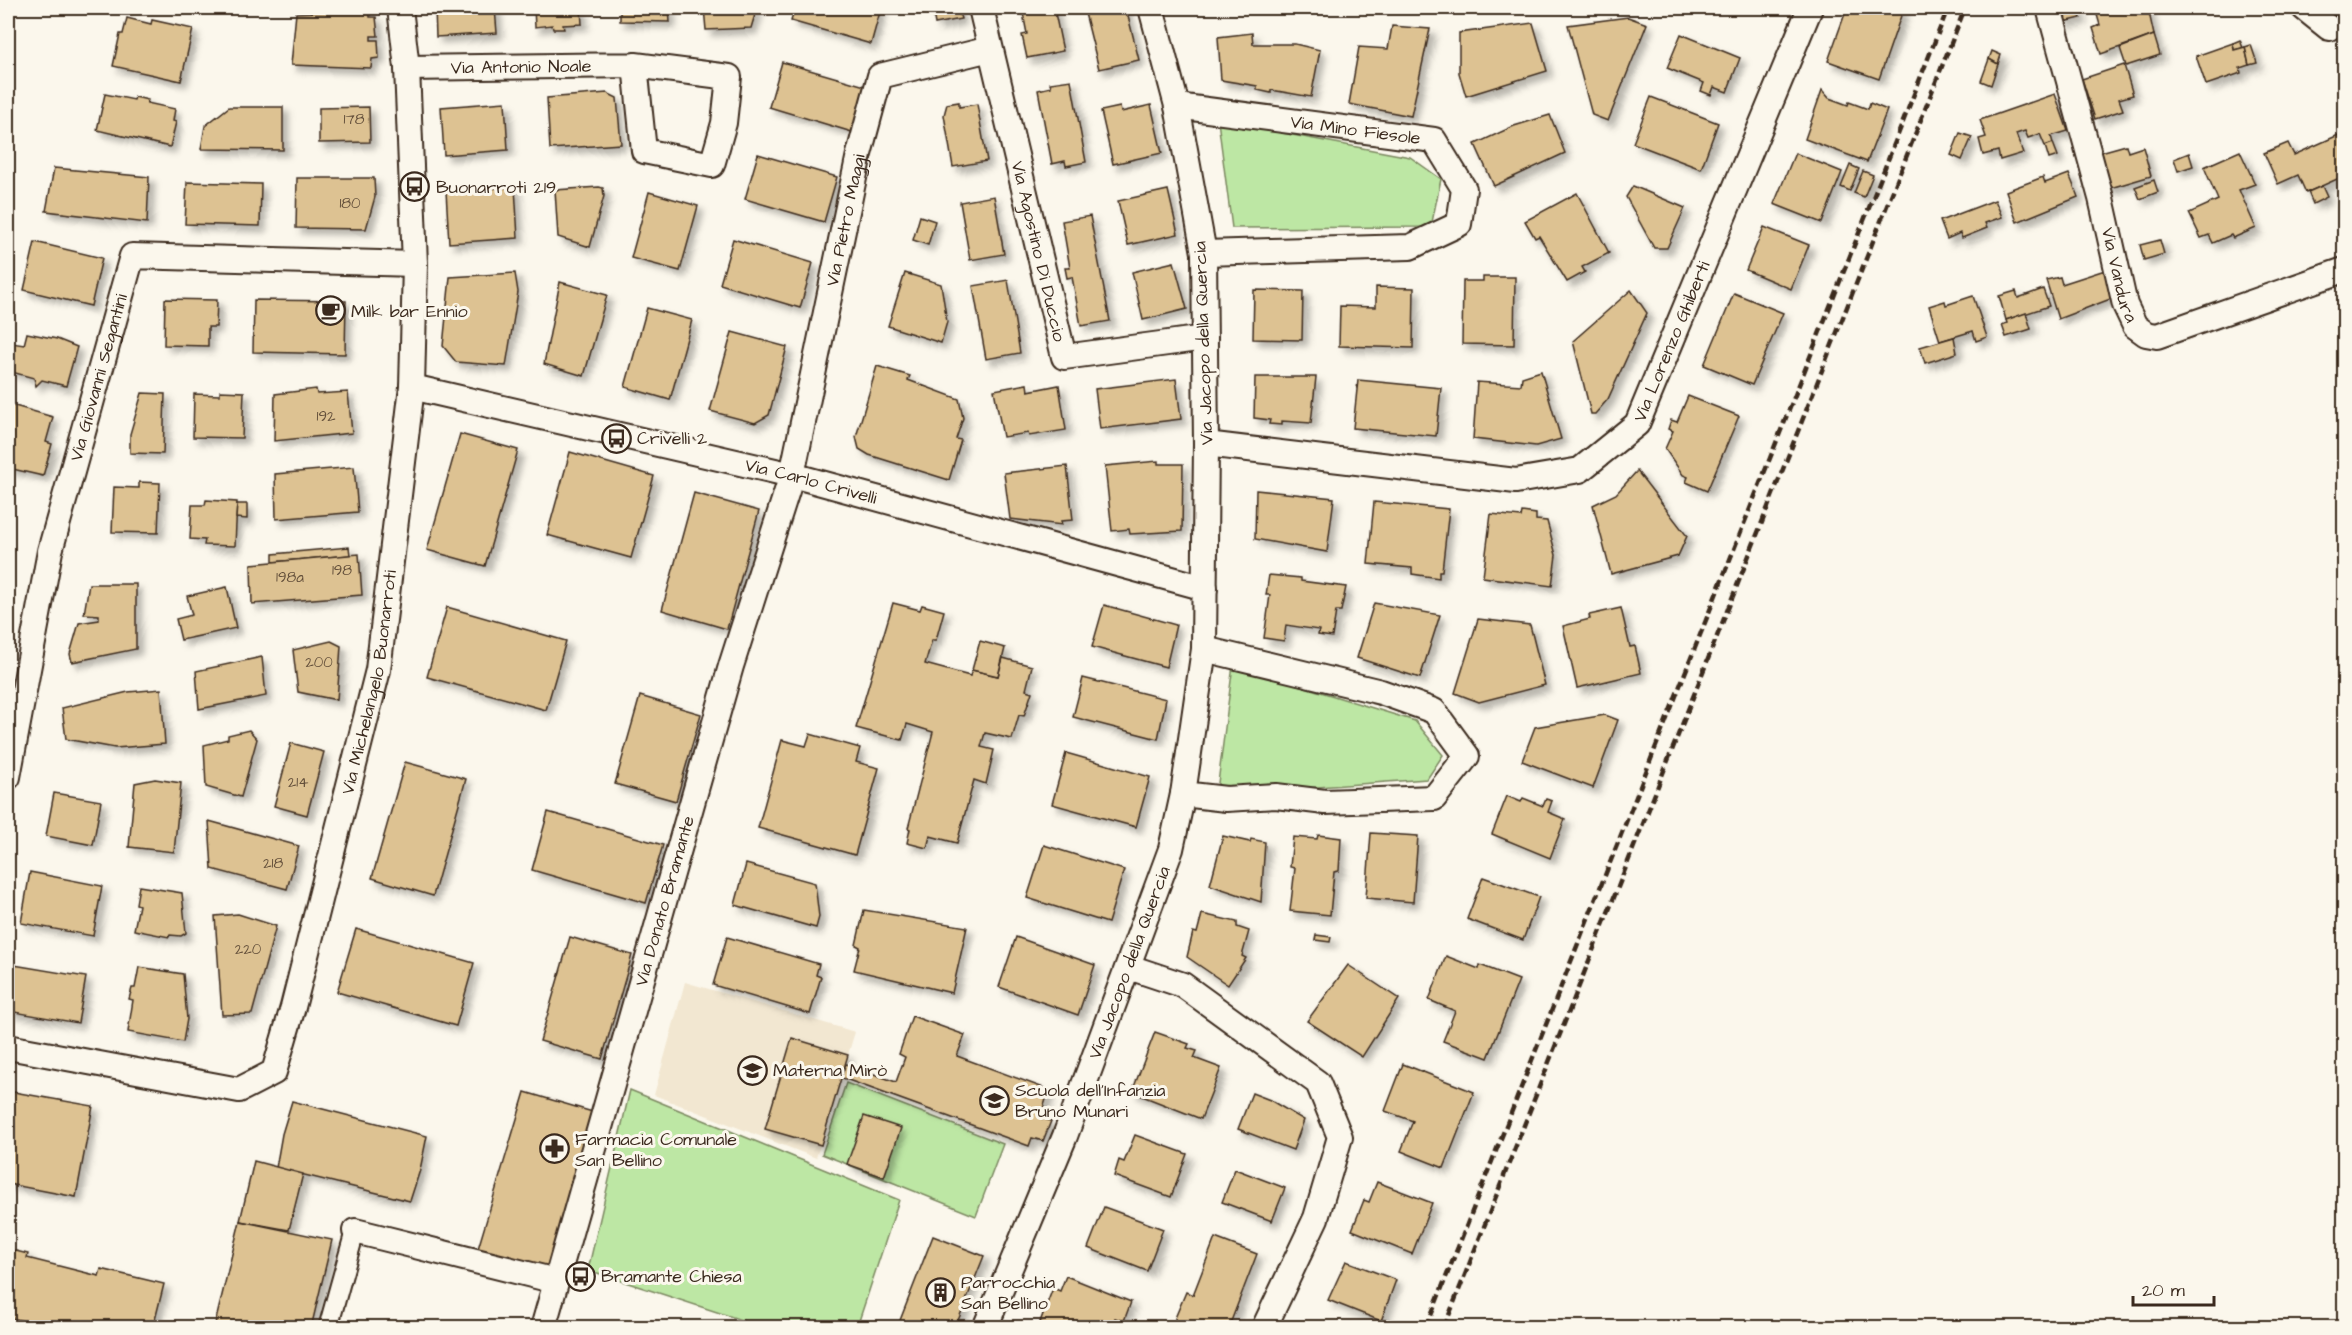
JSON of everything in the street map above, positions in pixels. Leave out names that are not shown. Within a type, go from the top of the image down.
[{"type":"street","name":"Via Michelangelo Buonarroti","points":[[8,1047],[239,1090],[274,1072],[293,1007],[378,670],[412,387],[415,264],[406,68],[400,8]]},
{"type":"street","name":"Via Agostino Di Duccio","points":[[981,8],[1064,357],[1205,338]]},
{"type":"street","name":"Via Jacopo della Quercia","points":[[985,1328],[1065,1136],[1171,849],[1183,794],[1204,649],[1206,444],[1204,253],[1177,106],[1151,8]]},
{"type":"street","name":"Via Lorenzo Ghiberti","points":[[1206,444],[1516,481],[1580,471],[1637,424],[1810,8]]},
{"type":"street","name":"Via Vandura","points":[[2049,8],[2101,198],[2126,305],[2135,326],[2146,334],[2157,336],[2344,270]]},
{"type":"street","points":[[2304,8],[2329,28]]},
{"type":"street","name":"Via Pietro Maggi","points":[[792,475],[859,154],[880,76],[990,49]]},
{"type":"street","name":"Via Antonio Noale","points":[[406,68],[635,65],[729,77],[724,123],[712,165],[644,151],[635,65]]},
{"type":"street","name":"Via Mino Fiesole","points":[[1177,106],[1434,140],[1464,189],[1460,224],[1410,247],[1204,253]]},
{"type":"street","name":"Via Giovanni Segantini","points":[[8,777],[50,551],[132,256],[415,264]]},
{"type":"street","name":"Via Carlo Crivelli","points":[[412,387],[792,475],[1205,588]]},
{"type":"street","name":"Via Donato Bramante","points":[[543,1328],[728,678],[792,475]]},
{"type":"street","points":[[1183,794],[1226,799],[1276,796],[1325,802],[1434,798],[1467,756],[1434,711],[1381,692],[1204,649]]},
{"type":"street","points":[[1129,967],[1183,985],[1318,1083],[1340,1137],[1316,1218],[1264,1328]]},
{"type":"street","points":[[328,1328],[355,1231],[556,1281]]},
{"type":"shaded area","name":"Materna Mirò","points":[[685,982],[855,1032],[816,1158],[654,1095]]},
{"type":"green space","points":[[1218,121],[1410,157],[1441,179],[1431,227],[1232,228]]},
{"type":"green space","points":[[1233,665],[1415,721],[1443,755],[1427,779],[1304,788],[1217,791]]},
{"type":"green space","points":[[846,1083],[1003,1144],[976,1216],[822,1154]]},
{"type":"green space","points":[[630,1090],[899,1200],[857,1327],[763,1327],[588,1270]]},
{"type":"building","points":[[435,8],[495,8],[497,33],[436,37]]},
{"type":"building","points":[[534,8],[581,8],[582,24],[563,25],[564,29],[553,29],[552,25],[535,27]]},
{"type":"building","points":[[620,8],[669,8],[670,22],[620,21]]},
{"type":"building","points":[[704,8],[757,8],[751,28],[706,30]]},
{"type":"building","points":[[795,8],[881,8],[871,44],[791,21]]},
{"type":"building","points":[[932,8],[958,8],[961,19],[935,24]]},
{"type":"building","points":[[1022,8],[1054,8],[1063,51],[1027,58],[1022,35],[1027,34]]},
{"type":"building","points":[[1109,8],[1126,8],[1139,60],[1099,69],[1085,13]]},
{"type":"building","points":[[1847,8],[1903,10],[1879,79],[1828,61]]},
{"type":"building","points":[[2078,8],[2081,18],[2064,22],[2060,9]]},
{"type":"building","points":[[2095,8],[2148,8],[2154,35],[2101,54],[2093,28],[2100,25]]},
{"type":"building","points":[[369,10],[370,17],[376,17],[378,36],[371,36],[371,40],[378,40],[379,58],[372,59],[371,68],[291,65],[296,13]]},
{"type":"building","points":[[1628,17],[1647,24],[1608,121],[1592,115],[1568,25]]},
{"type":"building","points":[[127,18],[151,24],[152,20],[193,29],[181,81],[113,66],[120,34],[123,34]]},
{"type":"building","points":[[1533,23],[1547,71],[1466,96],[1459,73],[1459,33]]},
{"type":"building","points":[[1392,26],[1430,29],[1411,116],[1349,104],[1359,47],[1388,49]]},
{"type":"building","points":[[1252,33],[1253,44],[1295,44],[1320,50],[1311,97],[1271,90],[1271,93],[1257,90],[1257,86],[1221,80],[1218,37]]},
{"type":"building","points":[[1681,34],[1740,58],[1727,92],[1714,87],[1711,95],[1701,91],[1704,83],[1667,68]]},
{"type":"building","points":[[2154,35],[2160,55],[2126,66],[2120,48]]},
{"type":"building","points":[[2240,40],[2243,48],[2234,50],[2233,43]]},
{"type":"building","points":[[2233,43],[2234,50],[2245,47],[2249,65],[2240,68],[2241,73],[2206,85],[2196,56]]},
{"type":"building","points":[[2251,45],[2257,63],[2249,65],[2245,47]]},
{"type":"building","points":[[1992,51],[2001,55],[1998,64],[1989,59]]},
{"type":"building","points":[[1989,59],[1998,64],[1991,85],[1981,81]]},
{"type":"building","points":[[782,62],[865,86],[852,132],[769,107]]},
{"type":"building","points":[[2124,65],[2133,95],[2119,99],[2123,110],[2095,119],[2082,79]]},
{"type":"building","points":[[1071,80],[1086,162],[1066,166],[1065,161],[1052,164],[1038,90],[1051,87],[1050,83]]},
{"type":"building","points":[[1822,90],[1829,98],[1848,105],[1849,102],[1868,109],[1870,103],[1887,110],[1867,162],[1805,139]]},
{"type":"building","points":[[607,93],[617,98],[621,144],[550,149],[547,98]]},
{"type":"building","points":[[105,94],[134,100],[135,97],[148,100],[147,103],[175,109],[173,121],[176,122],[170,147],[97,130]]},
{"type":"building","points":[[2055,94],[2068,131],[2051,136],[2053,143],[2045,146],[2040,134],[2028,138],[2025,131],[2016,134],[2023,153],[2000,160],[1998,151],[1983,155],[1979,139],[1986,137],[1980,120]]},
{"type":"building","points":[[1651,97],[1718,123],[1701,169],[1633,143]]},
{"type":"building","points":[[505,102],[508,150],[444,155],[441,107]]},
{"type":"building","points":[[959,102],[959,107],[977,104],[987,161],[953,167],[944,115],[947,104]]},
{"type":"building","points":[[1151,105],[1162,153],[1113,164],[1101,111],[1120,107],[1121,112]]},
{"type":"building","points":[[229,107],[283,107],[283,150],[201,149],[205,126]]},
{"type":"building","points":[[369,107],[370,142],[319,143],[319,108]]},
{"type":"building","points":[[1550,115],[1565,153],[1494,186],[1475,144],[1514,126]]},
{"type":"building","points":[[1960,133],[1972,137],[1962,160],[1951,155]]},
{"type":"building","points":[[2343,133],[2344,176],[2306,193],[2298,175],[2278,184],[2264,153],[2288,143],[2294,155]]},
{"type":"building","points":[[2053,143],[2058,156],[2049,159],[2045,146]]},
{"type":"building","points":[[2126,145],[2128,152],[2143,147],[2151,176],[2107,189],[2097,153]]},
{"type":"building","points":[[2240,151],[2255,184],[2239,190],[2256,228],[2233,238],[2231,235],[2213,243],[2209,235],[2201,238],[2189,213],[2218,200],[2204,167]]},
{"type":"building","points":[[1795,153],[1842,172],[1822,223],[1774,204]]},
{"type":"building","points":[[2189,153],[2193,166],[2178,171],[2174,159]]},
{"type":"building","points":[[758,154],[837,177],[824,222],[745,199]]},
{"type":"building","points":[[1850,165],[1859,169],[1850,191],[1841,187]]},
{"type":"building","points":[[54,168],[149,177],[147,223],[46,211]]},
{"type":"building","points":[[1863,171],[1873,175],[1864,197],[1854,193]]},
{"type":"building","points":[[2069,174],[2078,197],[2017,222],[2006,191],[2043,177],[2045,183]]},
{"type":"building","points":[[297,178],[374,178],[375,197],[366,229],[296,228]]},
{"type":"building","points":[[2154,180],[2158,192],[2140,199],[2135,187]]},
{"type":"building","points":[[187,182],[261,184],[260,226],[185,224]]},
{"type":"building","points":[[1633,186],[1685,208],[1667,248],[1654,248],[1626,197]]},
{"type":"building","points":[[2322,186],[2327,197],[2313,204],[2308,192]]},
{"type":"building","points":[[515,187],[518,238],[449,243],[446,191]]},
{"type":"building","points":[[603,188],[604,196],[590,247],[558,237],[555,190]]},
{"type":"building","points":[[1168,190],[1178,234],[1128,245],[1118,201]]},
{"type":"building","points":[[649,192],[698,206],[680,271],[631,258]]},
{"type":"building","points":[[1577,193],[1609,253],[1582,267],[1585,272],[1567,282],[1539,236],[1535,238],[1525,221]]},
{"type":"building","points":[[994,196],[1004,254],[970,260],[960,202]]},
{"type":"building","points":[[1995,200],[2002,217],[1985,223],[1987,228],[1962,238],[1960,233],[1947,239],[1940,221]]},
{"type":"building","points":[[920,216],[935,221],[928,245],[913,240]]},
{"type":"building","points":[[1090,216],[1110,321],[1081,326],[1072,277],[1067,278],[1065,268],[1070,268],[1062,221]]},
{"type":"building","points":[[1764,227],[1809,245],[1791,289],[1746,270]]},
{"type":"building","points":[[733,239],[813,263],[800,308],[720,284]]},
{"type":"building","points":[[2160,240],[2164,254],[2144,260],[2140,245]]},
{"type":"building","points":[[35,242],[102,258],[91,306],[24,290]]},
{"type":"building","points":[[1174,262],[1187,309],[1143,320],[1132,272]]},
{"type":"building","points":[[2105,270],[2113,298],[2058,319],[2046,280],[2060,277],[2062,284]]},
{"type":"building","points":[[515,273],[518,292],[506,366],[456,362],[443,346],[450,277]]},
{"type":"building","points":[[905,273],[941,284],[947,322],[941,343],[888,326]]},
{"type":"building","points":[[1483,277],[1515,277],[1514,345],[1462,344],[1463,281],[1483,281]]},
{"type":"building","points":[[1008,280],[1020,353],[986,359],[973,286]]},
{"type":"building","points":[[560,282],[607,295],[584,376],[544,364]]},
{"type":"building","points":[[1376,287],[1414,288],[1413,348],[1339,346],[1340,306],[1376,307]]},
{"type":"building","points":[[2043,289],[2049,306],[2006,320],[1999,296],[2016,291],[2018,298]]},
{"type":"building","points":[[1254,290],[1303,291],[1302,340],[1253,339]]},
{"type":"building","points":[[1631,290],[1647,313],[1608,399],[1595,414],[1591,414],[1573,341]]},
{"type":"building","points":[[1734,293],[1783,313],[1752,385],[1704,365]]},
{"type":"building","points":[[1973,296],[1987,337],[1976,341],[1973,331],[1940,341],[1929,306],[1945,301],[1946,305]]},
{"type":"building","points":[[165,299],[217,300],[216,327],[208,327],[208,346],[164,345]]},
{"type":"building","points":[[254,300],[346,301],[345,354],[253,352]]},
{"type":"building","points":[[647,308],[692,320],[670,400],[625,387]]},
{"type":"building","points":[[2026,313],[2031,329],[2006,337],[2002,325],[2007,323],[2006,320]]},
{"type":"building","points":[[732,332],[787,347],[769,415],[755,423],[710,411]]},
{"type":"building","points":[[27,333],[57,339],[77,347],[66,386],[42,380],[36,386],[34,378],[8,371],[12,343],[24,345]]},
{"type":"building","points":[[1954,337],[1957,353],[1925,363],[1920,347]]},
{"type":"building","points":[[877,366],[910,376],[908,380],[959,399],[963,418],[956,439],[961,440],[949,480],[869,455],[859,449],[856,437]]},
{"type":"building","points":[[1541,371],[1561,439],[1536,446],[1473,439],[1477,382],[1521,385],[1522,377]]},
{"type":"building","points":[[1255,377],[1316,377],[1311,423],[1282,421],[1282,425],[1269,424],[1270,420],[1254,418]]},
{"type":"building","points":[[1176,379],[1181,419],[1100,429],[1095,389]]},
{"type":"building","points":[[1358,380],[1441,388],[1436,436],[1353,428]]},
{"type":"building","points":[[1027,384],[1028,391],[1059,385],[1066,430],[1029,436],[1028,433],[1003,437],[994,390]]},
{"type":"building","points":[[316,389],[317,394],[348,392],[352,433],[274,441],[275,394]]},
{"type":"building","points":[[220,391],[244,392],[242,438],[193,437],[194,394],[220,395]]},
{"type":"building","points":[[142,393],[165,394],[163,454],[130,453],[130,434]]},
{"type":"building","points":[[1688,396],[1739,416],[1707,491],[1686,482],[1688,477],[1683,475],[1665,449],[1673,431],[1668,429],[1671,420],[1677,422]]},
{"type":"building","points":[[8,404],[53,417],[46,442],[52,444],[43,476],[8,468]]},
{"type":"building","points":[[460,434],[518,450],[485,566],[427,550]]},
{"type":"building","points":[[570,452],[654,476],[631,558],[547,535]]},
{"type":"building","points":[[1158,461],[1158,464],[1183,464],[1182,531],[1130,534],[1129,529],[1112,531],[1105,466]]},
{"type":"building","points":[[1067,466],[1073,520],[1061,521],[1062,525],[1010,519],[1004,473]]},
{"type":"building","points":[[354,467],[358,512],[276,519],[275,474]]},
{"type":"building","points":[[1637,471],[1687,536],[1678,556],[1611,574],[1593,505],[1616,494]]},
{"type":"building","points":[[139,482],[160,483],[158,533],[112,532],[114,487],[139,488]]},
{"type":"building","points":[[1256,490],[1334,498],[1327,552],[1255,539]]},
{"type":"building","points":[[694,493],[759,511],[727,629],[662,610]]},
{"type":"building","points":[[206,500],[237,502],[235,546],[204,545],[205,540],[190,539],[192,505],[205,505]]},
{"type":"building","points":[[1374,502],[1449,509],[1442,571],[1439,571],[1439,578],[1412,574],[1412,568],[1368,564]]},
{"type":"building","points":[[237,504],[247,504],[247,519],[236,518]]},
{"type":"building","points":[[1522,512],[1536,514],[1536,520],[1547,521],[1556,555],[1552,586],[1483,577],[1491,514],[1521,517]]},
{"type":"building","points":[[349,547],[350,555],[273,562],[273,554]]},
{"type":"building","points":[[359,554],[362,595],[252,604],[251,564]]},
{"type":"building","points":[[1269,575],[1301,578],[1301,581],[1346,587],[1341,611],[1336,611],[1332,637],[1318,635],[1319,630],[1286,625],[1284,641],[1264,638],[1270,595],[1266,595]]},
{"type":"building","points":[[89,584],[136,584],[136,649],[72,662],[70,654],[79,623],[99,620],[99,615],[84,614]]},
{"type":"building","points":[[227,587],[236,628],[181,640],[176,619],[192,615],[187,596]]},
{"type":"building","points":[[893,603],[920,610],[922,605],[944,611],[936,640],[932,640],[925,664],[970,676],[972,670],[998,676],[1003,658],[1032,666],[1026,690],[1032,692],[1024,716],[1019,715],[1012,739],[985,733],[981,747],[994,750],[986,784],[974,780],[957,843],[930,836],[927,848],[907,843],[910,829],[908,828],[933,732],[907,724],[902,740],[856,728]]},
{"type":"building","points":[[1374,603],[1440,615],[1420,678],[1357,658]]},
{"type":"building","points":[[1104,605],[1176,625],[1166,667],[1092,647]]},
{"type":"building","points":[[447,607],[566,641],[546,710],[427,677]]},
{"type":"building","points":[[1621,608],[1630,647],[1635,646],[1641,673],[1577,688],[1563,626],[1590,619],[1589,615]]},
{"type":"building","points":[[1478,619],[1530,625],[1545,685],[1479,702],[1455,693]]},
{"type":"building","points":[[331,641],[341,646],[337,700],[298,692],[293,650]]},
{"type":"building","points":[[980,641],[1005,648],[998,676],[972,670]]},
{"type":"building","points":[[262,657],[266,696],[199,709],[196,671]]},
{"type":"building","points":[[1083,678],[1166,699],[1158,739],[1073,717]]},
{"type":"building","points":[[161,689],[165,744],[115,748],[66,739],[62,708],[128,692]]},
{"type":"building","points":[[640,696],[701,714],[676,801],[615,784]]},
{"type":"building","points":[[1605,715],[1618,720],[1593,788],[1522,761],[1535,727]]},
{"type":"building","points":[[249,730],[257,739],[241,797],[206,787],[204,745],[228,739],[228,735]]},
{"type":"building","points":[[810,734],[860,748],[856,762],[879,768],[855,855],[758,828],[782,740],[806,746]]},
{"type":"building","points":[[291,743],[324,752],[307,815],[274,806]]},
{"type":"building","points":[[1066,753],[1150,777],[1136,827],[1052,804]]},
{"type":"building","points":[[405,762],[466,779],[433,896],[372,878]]},
{"type":"building","points":[[155,779],[181,783],[174,852],[129,847],[135,783]]},
{"type":"building","points":[[54,793],[101,801],[93,845],[46,836]]},
{"type":"building","points":[[1507,796],[1521,802],[1523,798],[1543,806],[1546,799],[1552,801],[1548,812],[1565,819],[1550,858],[1492,834]]},
{"type":"building","points":[[548,812],[663,845],[646,903],[532,870]]},
{"type":"building","points":[[209,821],[299,846],[287,889],[212,869]]},
{"type":"building","points":[[1371,833],[1418,836],[1413,902],[1366,898]]},
{"type":"building","points":[[1318,835],[1341,838],[1339,871],[1334,872],[1330,915],[1290,911],[1295,868],[1290,867],[1293,837],[1317,839]]},
{"type":"building","points":[[1223,836],[1250,842],[1251,839],[1265,842],[1261,902],[1210,885]]},
{"type":"building","points":[[1044,845],[1124,870],[1108,923],[1027,898]]},
{"type":"building","points":[[746,864],[815,883],[819,917],[816,928],[735,905]]},
{"type":"building","points":[[30,872],[102,886],[93,936],[21,923]]},
{"type":"building","points":[[1483,877],[1539,897],[1523,940],[1467,919]]},
{"type":"building","points":[[139,886],[182,893],[186,933],[169,937],[134,930],[139,905],[136,904]]},
{"type":"building","points":[[864,910],[967,927],[952,993],[854,970],[860,947],[856,945]]},
{"type":"building","points":[[238,914],[276,926],[252,1014],[222,1015],[215,916]]},
{"type":"building","points":[[1202,914],[1237,922],[1237,927],[1249,931],[1242,956],[1246,958],[1228,985],[1187,957],[1193,932],[1197,933]]},
{"type":"building","points":[[356,929],[474,963],[456,1026],[337,992]]},
{"type":"building","points":[[1316,935],[1331,937],[1330,942],[1315,940]]},
{"type":"building","points":[[570,937],[632,955],[602,1059],[540,1041]]},
{"type":"building","points":[[727,937],[819,964],[816,975],[821,977],[810,1014],[713,985]]},
{"type":"building","points":[[1016,937],[1095,965],[1078,1015],[999,987]]},
{"type":"building","points":[[1446,956],[1479,969],[1480,965],[1519,980],[1488,1058],[1443,1041],[1455,1011],[1429,1000]]},
{"type":"building","points":[[14,965],[86,977],[78,1023],[8,1011]]},
{"type":"building","points":[[1348,965],[1399,999],[1362,1057],[1307,1021]]},
{"type":"building","points":[[139,967],[183,974],[187,1019],[183,1042],[128,1032],[133,1000],[129,999],[132,988],[135,988]]},
{"type":"building","name":"Scuola dell'Infanzia Bruno Munari","points":[[912,1016],[965,1035],[957,1056],[1049,1090],[1040,1118],[1051,1121],[1043,1141],[1032,1138],[1029,1146],[840,1077],[846,1064],[896,1082],[905,1057],[899,1054]]},
{"type":"building","points":[[1155,1032],[1189,1044],[1187,1048],[1197,1051],[1194,1058],[1221,1068],[1201,1119],[1132,1092]]},
{"type":"building","name":"Materna Mirò","points":[[792,1038],[848,1055],[821,1145],[765,1129]]},
{"type":"building","points":[[1403,1064],[1474,1092],[1444,1168],[1401,1151],[1413,1121],[1385,1111]]},
{"type":"building","points":[[8,1091],[93,1106],[76,1197],[8,1184]]},
{"type":"building","points":[[525,1092],[596,1113],[548,1274],[477,1252]]},
{"type":"building","points":[[1252,1093],[1270,1100],[1304,1120],[1293,1150],[1238,1129]]},
{"type":"building","points":[[292,1101],[427,1136],[420,1170],[410,1201],[276,1168],[282,1134]]},
{"type":"building","points":[[864,1116],[901,1128],[884,1177],[847,1164]]},
{"type":"building","points":[[1135,1135],[1187,1154],[1171,1197],[1114,1176],[1119,1160],[1124,1162]]},
{"type":"building","points":[[254,1161],[303,1174],[289,1230],[240,1221]]},
{"type":"building","points":[[1235,1169],[1285,1188],[1272,1221],[1222,1202]]},
{"type":"building","points":[[1377,1182],[1432,1203],[1412,1254],[1352,1230],[1364,1200],[1369,1202]]},
{"type":"building","points":[[1104,1207],[1163,1229],[1147,1271],[1088,1248]]},
{"type":"building","points":[[240,1221],[332,1240],[311,1328],[214,1328]]},
{"type":"building","name":"Parrocchia San Bellino","points":[[933,1236],[984,1256],[955,1328],[897,1328]]},
{"type":"building","points":[[1215,1238],[1257,1254],[1227,1328],[1184,1328],[1176,1324],[1175,1318],[1186,1292],[1193,1295]]},
{"type":"building","points":[[8,1249],[28,1254],[27,1258],[99,1276],[101,1269],[164,1284],[153,1328],[51,1328],[8,1317]]},
{"type":"building","points":[[1346,1261],[1396,1280],[1381,1321],[1328,1300]]},
{"type":"building","points":[[1066,1276],[1131,1302],[1124,1321],[1115,1318],[1111,1328],[1052,1328],[1040,1322],[1053,1288],[1060,1291]]},
{"type":"railway","points":[[1426,1328],[1948,8]]},
{"type":"railway","points":[[1444,1328],[1965,8]]},
{"type":"place","name":"Buonarroti 219","points":[[415,187]]},
{"type":"place","name":"Milk bar Ennio","points":[[330,311]]},
{"type":"place","name":"Crivelli 2","points":[[616,438]]},
{"type":"place","name":"Materna Mirò","points":[[752,1070]]},
{"type":"place","name":"Scuola dell'Infanzia Bruno Munari","points":[[994,1100]]},
{"type":"place","name":"Farmacia Comunale San Bellino","points":[[554,1149]]},
{"type":"place","name":"Bramante Chiesa","points":[[580,1276]]},
{"type":"place","name":"Parrocchia San Bellino","points":[[940,1292]]}]
